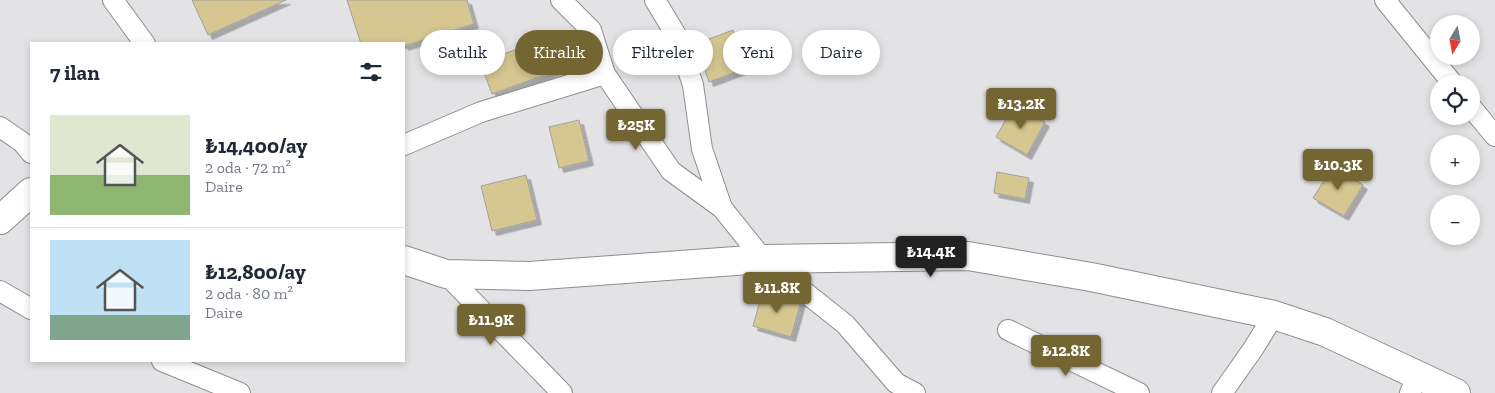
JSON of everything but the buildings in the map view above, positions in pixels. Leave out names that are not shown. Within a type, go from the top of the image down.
[{"type":"main road","points":[[0,220],[30,193]]},
{"type":"main road","points":[[405,260],[446,274],[529,276],[763,260],[968,256],[1091,277],[1274,315],[1325,332],[1414,384],[1456,393]]},
{"type":"street","points":[[113,0],[144,42]]},
{"type":"street","points":[[561,0],[591,30],[605,74],[671,172],[722,208],[763,260],[845,324],[896,382],[915,393]]},
{"type":"street","points":[[655,0],[676,35],[693,85],[702,150],[722,208]]},
{"type":"street","points":[[1385,0],[1446,75]]},
{"type":"street","points":[[405,145],[481,112],[605,74]]},
{"type":"street","points":[[1480,118],[1495,136]]},
{"type":"street","points":[[0,127],[22,142],[30,152]]},
{"type":"street","points":[[446,274],[562,393]]},
{"type":"street","points":[[0,291],[30,308]]},
{"type":"street","points":[[1222,393],[1253,350],[1274,315]]},
{"type":"street","points":[[1008,330],[1139,393]]},
{"type":"street","points":[[164,362],[240,393]]}]
